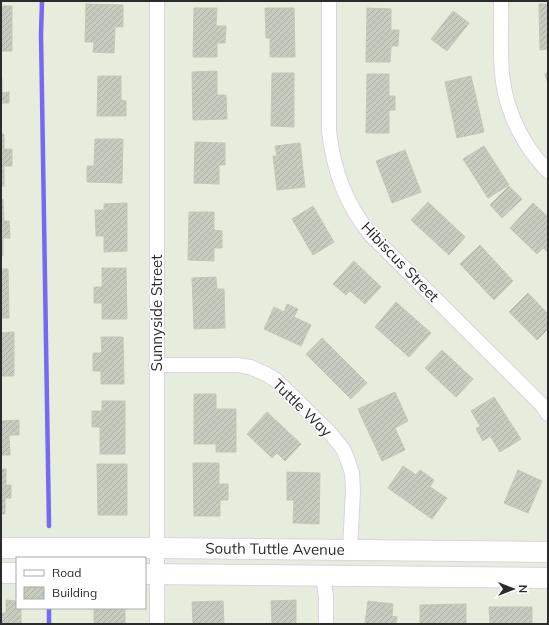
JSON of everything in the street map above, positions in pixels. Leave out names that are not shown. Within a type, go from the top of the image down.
[{"type":"main road","name":"South Tuttle Avenue","points":[[1,548],[548,552]]},
{"type":"main road","points":[[1,573],[16,573]]},
{"type":"main road","name":"South Tuttle Avenue","points":[[151,575],[548,578]]},
{"type":"street","name":"Sunnyside Street","points":[[157,1],[157,548],[151,575],[157,624]]},
{"type":"street","name":"Hibiscus Street","points":[[329,1],[329,131],[337,176],[350,205],[370,234],[542,405],[548,414]]},
{"type":"street","points":[[501,1],[502,68],[506,96],[514,121],[521,135],[528,147],[548,171]]},
{"type":"street","name":"Tuttle Way","points":[[156,365],[237,365],[266,374],[277,381],[331,434],[343,449],[352,473],[353,490],[350,550]]},
{"type":"street","points":[[323,576],[326,597],[326,624]]},
{"type":"building","points":[[86,4],[123,5],[123,27],[115,27],[114,53],[93,52],[94,42],[85,42]]},
{"type":"building","points":[[539,4],[548,4],[548,49],[540,50]]},
{"type":"building","points":[[1,6],[12,6],[12,51],[1,51]]},
{"type":"building","points":[[194,8],[217,8],[216,26],[226,26],[225,43],[217,43],[217,57],[193,57]]},
{"type":"building","points":[[265,8],[294,8],[295,57],[270,57],[270,38],[266,38]]},
{"type":"building","points":[[367,8],[391,9],[391,30],[399,30],[398,46],[391,46],[390,62],[366,62]]},
{"type":"building","points":[[453,11],[469,23],[447,51],[431,39]]},
{"type":"building","points":[[217,71],[217,95],[226,95],[227,119],[193,120],[192,72]]},
{"type":"building","points":[[548,72],[548,84],[545,74]]},
{"type":"building","points":[[272,73],[294,73],[294,127],[271,126]]},
{"type":"building","points":[[367,74],[389,74],[389,96],[395,96],[395,110],[389,110],[389,133],[366,133]]},
{"type":"building","points":[[98,76],[121,76],[121,100],[126,101],[126,116],[97,116]]},
{"type":"building","points":[[471,76],[484,132],[457,138],[445,82]]},
{"type":"building","points":[[1,78],[2,93],[9,92],[9,103],[1,103]]},
{"type":"building","points":[[1,134],[4,134],[4,149],[12,149],[12,166],[4,166],[4,186],[1,186]]},
{"type":"building","points":[[95,139],[123,139],[122,183],[87,182],[87,166],[94,166]]},
{"type":"building","points":[[195,142],[225,143],[225,165],[219,165],[219,184],[194,183]]},
{"type":"building","points":[[300,143],[305,187],[277,190],[273,156],[277,156],[275,146]]},
{"type":"building","points":[[484,146],[509,185],[488,198],[463,159]]},
{"type":"building","points":[[405,150],[421,192],[392,203],[376,161]]},
{"type":"building","points":[[509,186],[522,199],[502,218],[490,205]]},
{"type":"building","points":[[1,199],[3,199],[4,221],[9,221],[10,238],[3,238],[3,256],[1,256]]},
{"type":"building","points":[[428,202],[465,237],[449,255],[411,220]]},
{"type":"building","points":[[127,203],[127,251],[104,252],[104,236],[96,236],[95,210],[104,210],[104,204]]},
{"type":"building","points":[[533,203],[548,217],[548,252],[543,248],[537,254],[510,228]]},
{"type":"building","points":[[313,206],[334,242],[313,255],[292,219]]},
{"type":"building","points":[[189,212],[214,212],[214,230],[222,231],[222,248],[214,248],[214,261],[188,260]]},
{"type":"building","points":[[480,245],[513,281],[494,300],[460,264]]},
{"type":"building","points":[[354,261],[381,287],[365,304],[350,291],[346,295],[333,284]]},
{"type":"building","points":[[102,268],[126,268],[127,319],[102,319],[102,303],[94,303],[94,287],[102,287]]},
{"type":"building","points":[[1,269],[8,269],[9,318],[1,318]]},
{"type":"building","points":[[216,277],[217,289],[224,289],[225,328],[194,329],[192,278]]},
{"type":"building","points":[[528,293],[548,314],[548,329],[537,340],[509,312]]},
{"type":"building","points":[[396,302],[431,333],[409,357],[375,327]]},
{"type":"building","points":[[287,304],[298,309],[294,317],[311,325],[301,346],[264,329],[274,307],[284,312]]},
{"type":"building","points":[[14,332],[14,376],[1,376],[1,333]]},
{"type":"building","points":[[101,337],[123,337],[124,384],[101,384],[101,371],[93,371],[93,353],[102,353]]},
{"type":"building","points":[[322,338],[367,383],[351,399],[306,354]]},
{"type":"building","points":[[442,350],[473,379],[456,397],[425,368]]},
{"type":"building","points":[[395,392],[408,421],[395,428],[405,450],[382,461],[358,409]]},
{"type":"building","points":[[194,394],[216,394],[216,409],[236,409],[236,452],[216,452],[216,444],[194,444]]},
{"type":"building","points":[[494,397],[521,439],[500,452],[490,436],[483,441],[476,429],[480,426],[471,411]]},
{"type":"building","points":[[102,401],[125,401],[125,454],[100,454],[100,427],[92,427],[92,411],[102,411]]},
{"type":"building","points":[[267,412],[301,444],[285,461],[277,453],[272,458],[247,434]]},
{"type":"building","points":[[19,420],[19,435],[9,435],[10,455],[1,455],[1,421]]},
{"type":"building","points":[[193,463],[219,463],[219,484],[228,484],[228,500],[220,500],[220,516],[194,516]]},
{"type":"building","points":[[97,464],[127,464],[127,515],[98,515]]},
{"type":"building","points":[[403,466],[416,475],[420,470],[434,480],[430,487],[447,498],[432,519],[388,488]]},
{"type":"building","points":[[1,469],[6,469],[6,485],[11,485],[11,498],[5,498],[5,514],[1,514]]},
{"type":"building","points":[[518,470],[542,481],[528,513],[504,503]]},
{"type":"building","points":[[287,472],[320,473],[319,524],[293,523],[294,500],[287,500]]},
{"type":"building","points":[[6,600],[16,601],[16,609],[21,609],[21,624],[1,624],[1,613],[6,613]]},
{"type":"building","points":[[296,600],[296,624],[272,624],[271,601]]},
{"type":"building","points":[[223,601],[224,624],[193,624],[192,602]]},
{"type":"building","points":[[368,601],[393,604],[392,616],[397,617],[396,624],[365,624]]},
{"type":"building","points":[[466,604],[466,624],[420,624],[420,605]]},
{"type":"building","points":[[489,607],[532,607],[532,624],[490,624]]},
{"type":"building","points":[[94,609],[125,609],[125,624],[94,624]]},
{"type":"waterway","points":[[42,1],[41,34],[49,526]]},
{"type":"waterway","points":[[49,609],[49,624]]}]
